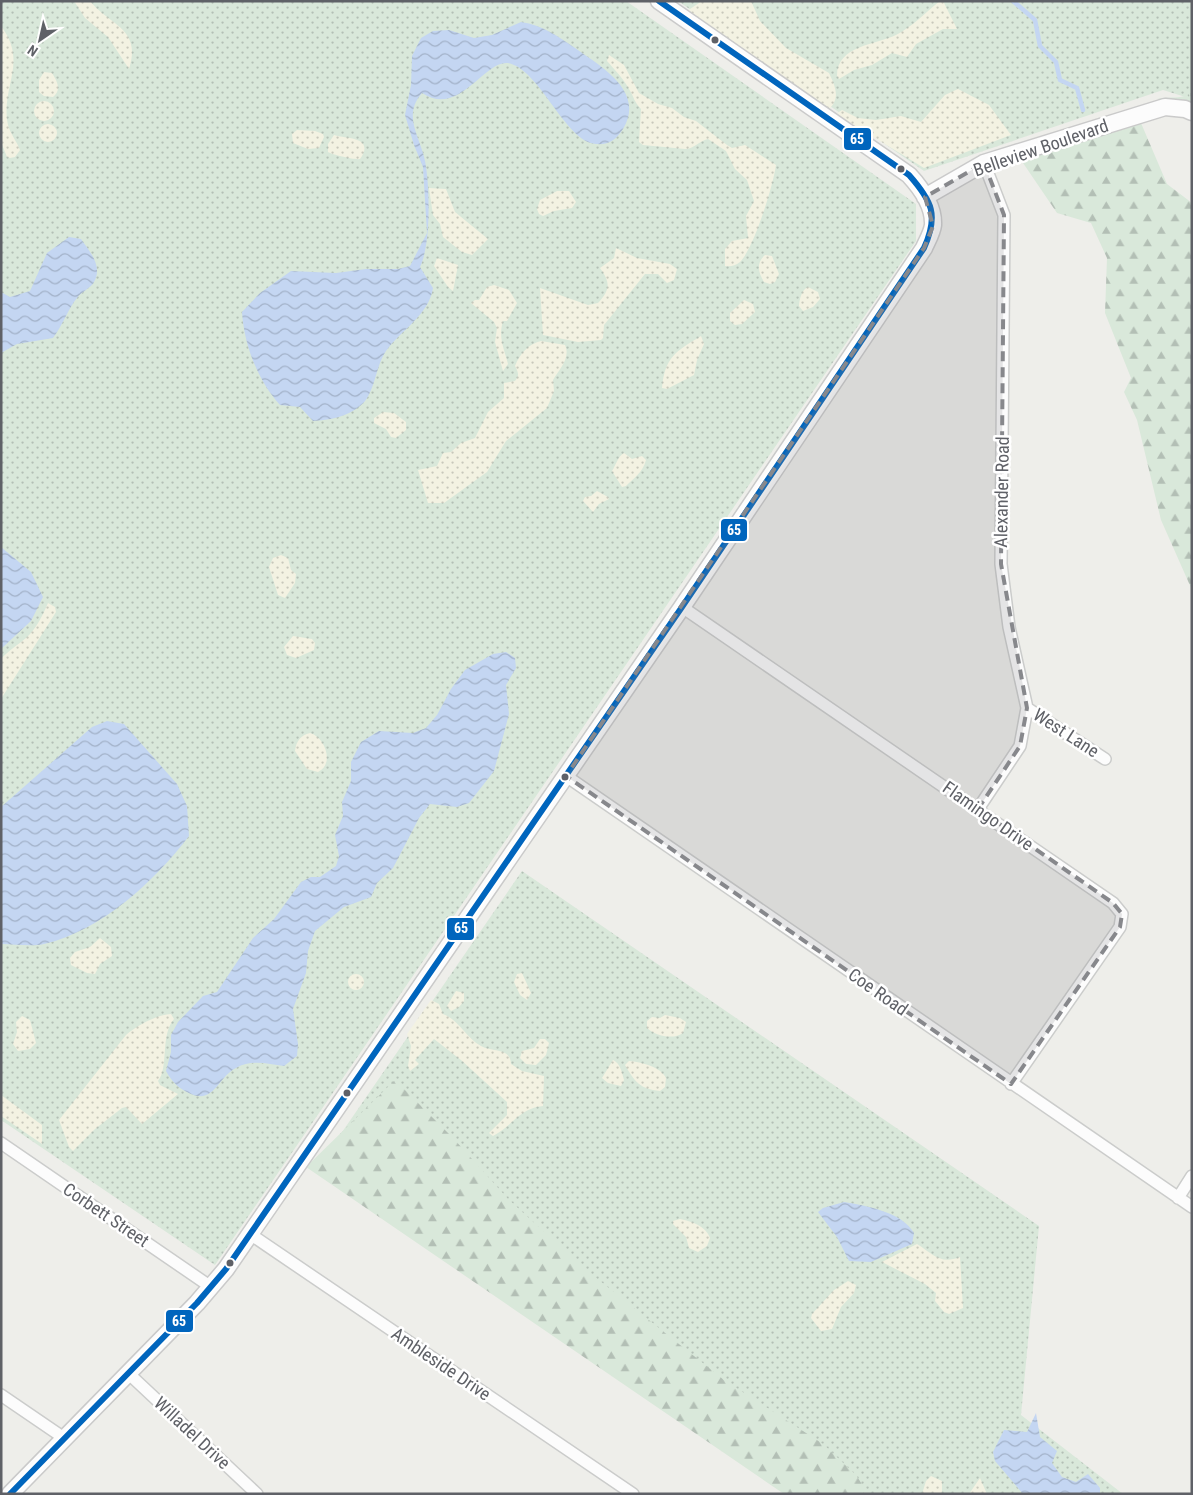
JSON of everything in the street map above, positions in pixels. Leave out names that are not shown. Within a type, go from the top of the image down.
[{"type":"street","points":[[10,1494],[211,1287],[250,1234],[682,607],[924,248],[933,226],[926,197],[909,175],[659,1]]},
{"type":"street","name":"Belleview Boulevard","points":[[926,197],[984,164],[1165,107],[1185,109],[1192,112]]},
{"type":"street","name":"Alexander Road","points":[[978,809],[1020,746],[1026,708],[1009,628],[1001,564],[1004,215],[984,164]]},
{"type":"street","name":"Flamingo Drive","points":[[682,607],[1113,903],[1122,914],[1120,927],[1011,1084]]},
{"type":"street","name":"West Lane","points":[[1026,708],[1105,759]]},
{"type":"street","name":"Coe Road","points":[[566,776],[1192,1207]]},
{"type":"street","name":"Corbett Street","points":[[1,1143],[211,1287]]},
{"type":"street","points":[[1178,1198],[1192,1176]]},
{"type":"street","name":"Ambleside Drive","points":[[250,1234],[632,1494]]},
{"type":"street","name":"Willadel Drive","points":[[128,1373],[257,1494]]},
{"type":"street","points":[[1,1395],[64,1438]]},
{"type":"highlighted area","points":[[984,163],[1004,215],[1001,564],[1027,708],[1020,746],[978,809],[1113,903],[1122,914],[1120,927],[1011,1084],[566,776],[924,248],[933,226],[925,197]]},
{"type":"green space","points":[[1,1],[626,1],[916,204],[916,241],[215,1265],[1,1120]]},
{"type":"green space","points":[[678,1],[1192,1],[1192,99],[1163,90],[924,171]]},
{"type":"green space","points":[[1192,92],[1192,103],[1157,99],[1180,97]]},
{"type":"green space","points":[[1141,123],[1167,184],[1192,203],[1192,590],[1161,520],[1137,420],[1124,392],[1131,378],[1105,313],[1107,258],[1091,223],[1057,213],[1021,160]]},
{"type":"green space","points":[[522,871],[1039,1226],[1021,1415],[1123,1494],[802,1494],[318,1167]]},
{"type":"green space","points":[[395,1080],[454,1139],[508,1199],[585,1269],[724,1380],[823,1444],[856,1475],[865,1489],[863,1494],[784,1494],[306,1167]]},
{"type":"sand","points":[[74,1],[90,1],[128,36],[132,55],[129,69],[108,37],[85,18]]},
{"type":"sand","points":[[702,1],[751,1],[760,21],[786,48],[829,73],[836,92],[833,105],[829,109],[687,11]]},
{"type":"sand","points":[[940,1],[943,1],[957,29],[943,29],[916,44],[907,57],[892,53],[872,65],[854,70],[839,79],[837,76],[839,66],[843,58],[850,52],[902,32]]},
{"type":"sand","points":[[1,26],[9,39],[13,52],[12,75],[7,99],[8,125],[20,150],[15,157],[10,158],[7,157],[1,142]]},
{"type":"sand","points":[[609,55],[624,65],[639,93],[658,104],[672,108],[684,117],[696,121],[732,148],[745,145],[776,165],[757,231],[740,262],[732,266],[725,266],[725,249],[732,241],[748,238],[746,216],[754,201],[747,180],[735,169],[726,151],[708,139],[685,149],[643,145],[639,142],[641,109],[624,81],[607,61]]},
{"type":"sand","points":[[44,72],[52,73],[57,82],[58,88],[53,97],[44,96],[39,92],[39,80]]},
{"type":"sand","points":[[958,89],[989,105],[1011,135],[924,168],[836,114],[842,110],[858,118],[876,120],[901,116],[921,122],[945,95]]},
{"type":"sand","points":[[44,101],[51,104],[54,111],[51,118],[44,121],[37,118],[34,111],[37,104]]},
{"type":"sand","points":[[44,124],[52,124],[57,129],[55,140],[44,142],[39,137],[39,129]]},
{"type":"sand","points":[[297,130],[315,131],[323,134],[324,137],[319,148],[308,149],[293,143],[292,134]]},
{"type":"sand","points":[[334,135],[362,142],[364,152],[360,159],[328,152],[328,144]]},
{"type":"sand","points":[[429,188],[446,189],[455,212],[488,239],[472,255],[462,252],[443,237],[440,224],[433,215]]},
{"type":"sand","points":[[557,191],[569,191],[576,202],[572,208],[554,211],[543,216],[539,214],[537,209],[540,200]]},
{"type":"sand","points":[[616,248],[637,258],[670,264],[677,269],[674,280],[667,283],[658,274],[645,274],[604,325],[603,338],[601,340],[578,342],[543,335],[540,288],[588,305],[598,303],[608,286],[606,277],[600,268],[614,258]]},
{"type":"sand","points":[[765,255],[772,256],[779,274],[775,282],[770,284],[764,282],[759,271],[760,261]]},
{"type":"sand","points":[[437,258],[458,265],[453,291],[448,287],[434,266]]},
{"type":"sand","points":[[494,285],[509,290],[517,303],[507,321],[503,321],[502,343],[508,364],[503,371],[495,342],[497,328],[494,322],[471,303],[479,300],[487,287]]},
{"type":"sand","points":[[808,287],[818,292],[820,299],[813,307],[803,311],[799,306],[800,301],[803,292]]},
{"type":"sand","points":[[744,300],[753,304],[755,312],[742,324],[735,325],[730,321],[730,313]]},
{"type":"sand","points":[[701,336],[704,344],[697,360],[694,375],[667,389],[662,388],[666,369],[673,356]]},
{"type":"sand","points":[[541,341],[565,345],[566,350],[564,364],[553,380],[554,391],[547,408],[506,441],[487,472],[444,503],[428,503],[418,470],[437,466],[443,453],[451,452],[461,443],[475,438],[488,412],[504,398],[504,383],[517,379],[518,374],[515,366],[519,357],[528,347]]},
{"type":"sand","points":[[383,412],[394,413],[406,422],[406,430],[396,438],[391,437],[386,429],[374,423],[374,418]]},
{"type":"sand","points":[[624,453],[632,459],[642,456],[646,460],[638,474],[626,486],[622,487],[612,471]]},
{"type":"sand","points":[[597,491],[609,499],[599,504],[593,512],[583,501],[585,497],[591,496]]},
{"type":"sand","points":[[281,555],[288,558],[291,570],[296,574],[295,583],[285,598],[278,595],[269,567],[273,558]]},
{"type":"sand","points":[[48,603],[55,607],[56,612],[1,699],[1,659],[30,634],[39,622]]},
{"type":"sand","points":[[293,636],[312,639],[315,643],[314,650],[296,658],[287,655],[284,647]]},
{"type":"sand","points":[[310,733],[320,740],[326,751],[326,763],[318,772],[307,769],[295,751],[296,744],[300,739]]},
{"type":"sand","points":[[100,938],[111,947],[112,956],[100,964],[95,974],[87,973],[71,965],[70,958],[75,952],[90,947]]},
{"type":"sand","points":[[522,973],[531,993],[527,1000],[520,995],[514,982],[517,974]]},
{"type":"sand","points":[[356,974],[362,976],[364,982],[362,988],[356,990],[350,988],[348,982],[350,976]]},
{"type":"sand","points":[[456,991],[464,993],[464,1001],[459,1007],[451,1011],[447,1006]]},
{"type":"sand","points":[[431,1000],[439,1004],[443,1014],[454,1020],[476,1043],[508,1055],[511,1064],[522,1071],[544,1076],[543,1106],[528,1110],[493,1136],[489,1133],[507,1115],[507,1102],[461,1060],[434,1039],[415,1060],[419,1064],[410,1071],[408,1066],[411,1046],[407,1034]]},
{"type":"sand","points":[[171,1014],[174,1019],[167,1034],[163,1068],[158,1081],[160,1085],[178,1094],[142,1124],[126,1107],[122,1108],[95,1129],[73,1151],[69,1147],[59,1120],[126,1035],[147,1021]]},
{"type":"sand","points":[[665,1015],[680,1018],[686,1022],[683,1033],[670,1037],[655,1033],[647,1028],[647,1021],[652,1017],[660,1018]]},
{"type":"sand","points":[[22,1016],[30,1020],[36,1043],[30,1049],[18,1051],[13,1044],[17,1032],[16,1022]]},
{"type":"sand","points":[[540,1039],[545,1039],[549,1043],[546,1055],[536,1065],[526,1064],[520,1058],[522,1051],[534,1048]]},
{"type":"sand","points":[[613,1060],[619,1066],[624,1080],[621,1086],[608,1083],[602,1078]]},
{"type":"sand","points":[[629,1061],[645,1064],[660,1071],[666,1078],[665,1087],[660,1091],[639,1084],[625,1065]]},
{"type":"sand","points":[[1,1095],[42,1125],[42,1144],[1,1116]]},
{"type":"sand","points":[[680,1219],[693,1223],[705,1230],[710,1238],[707,1246],[698,1252],[689,1248],[686,1237],[673,1224],[673,1221]]},
{"type":"sand","points":[[917,1244],[932,1255],[942,1259],[947,1260],[960,1257],[963,1308],[949,1314],[944,1312],[935,1301],[936,1293],[925,1284],[882,1262]]},
{"type":"sand","points":[[848,1281],[856,1285],[854,1293],[841,1307],[832,1329],[821,1331],[811,1318],[812,1314],[834,1290]]},
{"type":"sand","points":[[931,1476],[942,1481],[942,1494],[922,1494],[926,1481]]},
{"type":"sand","points":[[980,1478],[987,1494],[969,1494]]},
{"type":"water","points":[[521,22],[543,28],[556,35],[596,63],[617,81],[625,91],[629,103],[629,115],[623,129],[615,139],[608,143],[596,144],[585,140],[563,119],[531,78],[520,68],[508,63],[499,64],[459,94],[448,98],[435,99],[422,93],[413,110],[413,118],[427,172],[429,200],[428,230],[424,257],[420,267],[433,288],[430,298],[414,322],[386,351],[369,395],[355,410],[338,417],[313,421],[300,407],[280,405],[265,385],[253,362],[243,324],[242,312],[260,293],[291,271],[336,273],[366,269],[398,269],[410,266],[427,233],[423,167],[405,115],[411,85],[412,56],[421,38],[433,31],[449,30],[474,38],[492,35]]},
{"type":"water","points":[[69,237],[81,239],[94,259],[97,270],[94,282],[74,302],[53,338],[17,344],[1,353],[1,292],[10,297],[30,291],[47,253]]},
{"type":"water","points":[[1,547],[31,572],[43,597],[31,621],[1,649]]},
{"type":"water","points":[[506,652],[515,658],[516,668],[506,685],[509,714],[494,771],[469,803],[457,807],[430,804],[419,818],[393,868],[377,883],[371,897],[344,907],[315,931],[308,951],[306,973],[293,1009],[298,1044],[297,1056],[284,1066],[260,1063],[242,1065],[230,1072],[211,1093],[205,1095],[191,1094],[179,1087],[173,1082],[166,1071],[171,1052],[171,1035],[178,1022],[203,996],[217,992],[253,938],[274,919],[301,882],[311,877],[320,877],[336,866],[339,856],[335,835],[343,816],[342,802],[351,781],[351,762],[361,742],[379,731],[413,733],[426,728],[437,715],[451,689],[465,670],[493,654]]},
{"type":"water","points":[[107,721],[124,724],[177,784],[187,806],[189,836],[143,887],[106,916],[86,928],[39,945],[1,944],[1,807],[92,727]]},
{"type":"water","points":[[844,1202],[893,1215],[914,1233],[912,1244],[871,1262],[849,1261],[837,1237],[818,1212],[823,1208]]},
{"type":"water","points":[[1036,1413],[1040,1437],[1057,1451],[1052,1463],[1062,1477],[1076,1482],[1088,1474],[1100,1488],[1100,1494],[1023,1494],[995,1461],[993,1452],[1004,1430],[1027,1432]]},
{"type":"waterway","points":[[1013,1],[1035,20],[1040,46],[1056,62],[1060,80],[1077,88],[1083,110]]},
{"type":"transit line","name":"65","points":[[10,1494],[197,1303],[226,1269],[682,607],[924,248],[931,226],[931,209],[923,193],[909,175],[659,1]]}]
